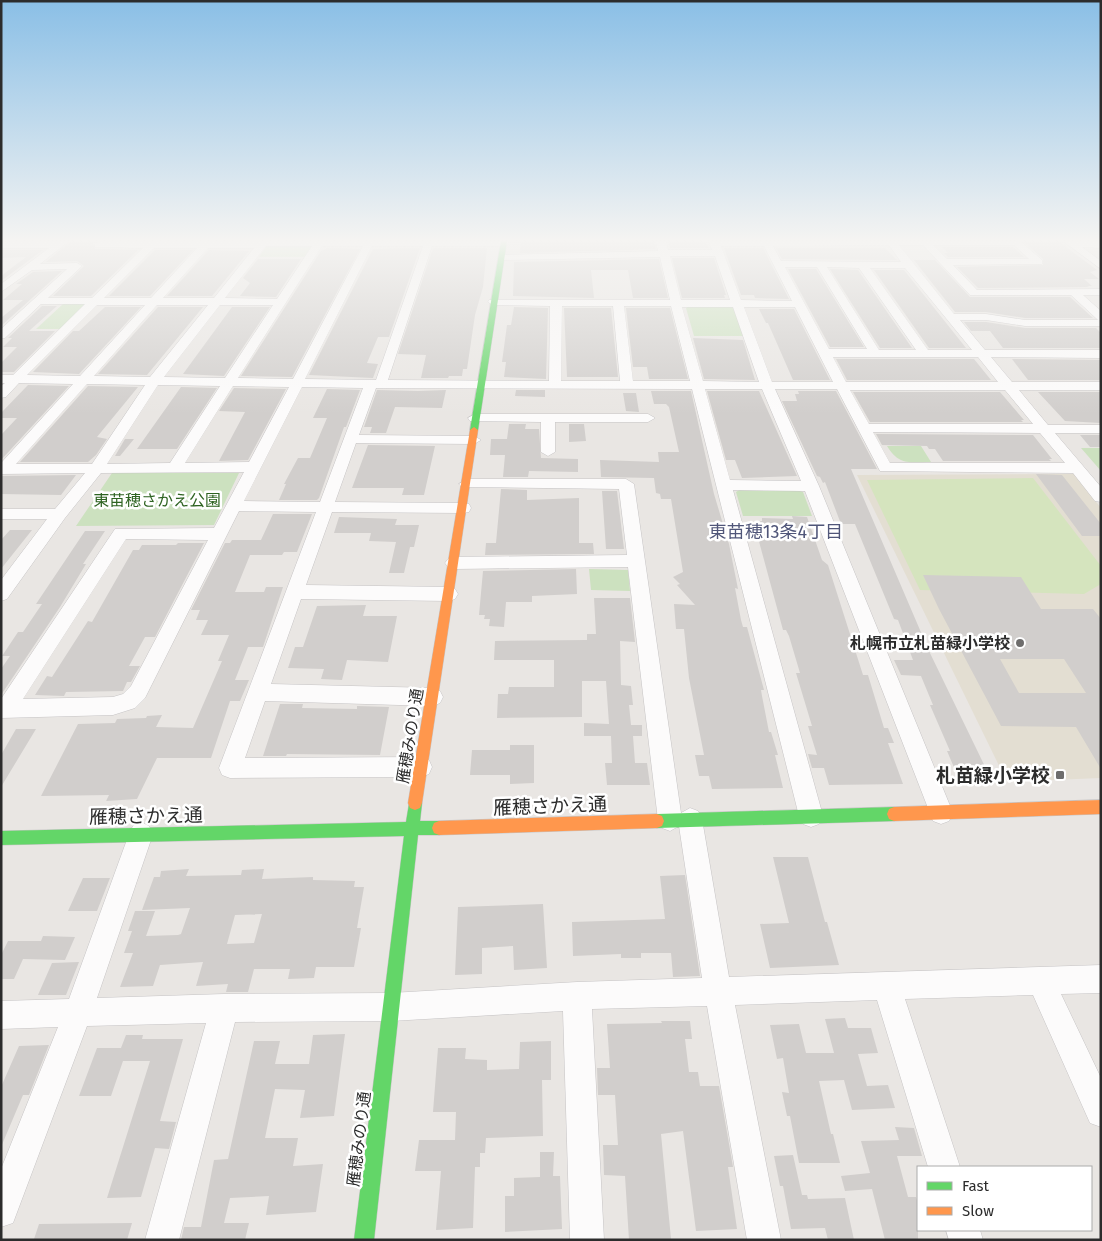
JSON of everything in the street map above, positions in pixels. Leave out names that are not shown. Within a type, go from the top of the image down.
[{"type":"street","points":[[1,335],[41,299]]},
{"type":"street","points":[[3,468],[155,299]]},
{"type":"street","points":[[1,594],[59,514],[97,468],[154,381],[220,299]]},
{"type":"street","points":[[174,468],[283,299]]},
{"type":"street","points":[[4,709],[113,706],[132,700],[138,692],[252,467],[340,299]]},
{"type":"street","points":[[408,299],[376,383],[350,439],[295,592],[256,692],[230,768],[421,767]]},
{"type":"street","name":"雁穂みのり通","points":[[364,1240],[412,827],[483,383],[494,299]]},
{"type":"street","points":[[675,299],[811,816]]},
{"type":"street","points":[[736,299],[767,386],[811,486],[941,812]]},
{"type":"street","points":[[796,299],[885,468],[1076,468]]},
{"type":"street","points":[[842,299],[875,352]]},
{"type":"street","points":[[886,299],[924,353]]},
{"type":"street","points":[[936,299],[1101,497]]},
{"type":"street","points":[[1081,299],[1101,317]]},
{"type":"street","points":[[39,301],[281,302]]},
{"type":"street","points":[[1,394],[95,301]]},
{"type":"street","points":[[493,302],[556,304],[799,304]]},
{"type":"street","points":[[555,384],[556,304]]},
{"type":"street","points":[[618,304],[627,385]]},
{"type":"street","points":[[951,317],[986,318],[1025,323],[1101,323]]},
{"type":"street","points":[[824,353],[1101,354]]},
{"type":"street","points":[[1,379],[841,387],[1101,386]]},
{"type":"street","points":[[476,418],[648,418]]},
{"type":"street","points":[[548,418],[548,452]]},
{"type":"street","points":[[864,428],[1101,429]]},
{"type":"street","points":[[350,439],[474,440]]},
{"type":"street","points":[[3,468],[252,467]]},
{"type":"street","points":[[467,484],[626,484],[636,561],[680,819],[718,991],[764,1240]]},
{"type":"street","points":[[725,485],[811,486]]},
{"type":"street","points":[[233,506],[463,508]]},
{"type":"street","points":[[1,514],[59,514]]},
{"type":"street","points":[[4,709],[121,533],[218,534]]},
{"type":"street","points":[[454,563],[636,561]]},
{"type":"street","points":[[295,592],[449,594]]},
{"type":"street","points":[[256,692],[432,696]]},
{"type":"street","name":"雁穂さかえ通","points":[[1,838],[376,830],[412,827],[941,812],[1098,812]]},
{"type":"street","points":[[1,1211],[78,1013],[141,834]]},
{"type":"street","points":[[1,1015],[224,1008],[391,1007],[577,996],[1101,978]]},
{"type":"street","points":[[1041,981],[1101,1112]]},
{"type":"street","points":[[887,986],[944,1166]]},
{"type":"street","points":[[577,996],[587,1240]]},
{"type":"street","points":[[162,1240],[224,1008]]},
{"type":"shaded area","name":"札幌市立札苗緑小学校","points":[[1074,474],[1101,508],[1101,778],[1007,782],[857,475]]},
{"type":"green space","points":[[63,304],[87,304],[62,329],[36,329]]},
{"type":"green space","points":[[689,306],[729,306],[734,308],[744,336],[694,336],[686,308]]},
{"type":"green space","points":[[887,446],[921,446],[931,462],[906,462],[896,457]]},
{"type":"green space","points":[[1081,448],[1101,448],[1101,471]]},
{"type":"green space","name":"東苗穂さかえ公園","points":[[112,473],[239,473],[214,525],[76,526]]},
{"type":"green space","points":[[1033,478],[1101,566],[1101,584],[1084,594],[920,590],[867,480]]},
{"type":"green space","points":[[741,489],[796,490],[803,492],[812,516],[743,516],[736,492]]},
{"type":"green space","points":[[589,569],[628,570],[630,591],[591,590]]},
{"type":"building","points":[[31,299],[1,326],[1,318],[23,300],[3,300]]},
{"type":"building","points":[[290,299],[333,299],[292,377],[241,376]]},
{"type":"building","points":[[348,299],[402,299],[389,337],[378,337],[367,363],[378,364],[373,378],[309,375]]},
{"type":"building","points":[[416,299],[480,299],[475,315],[467,369],[463,369],[462,376],[421,378],[426,355],[398,354]]},
{"type":"building","points":[[804,299],[834,299],[864,347],[830,347]]},
{"type":"building","points":[[849,299],[878,299],[912,348],[880,348]]},
{"type":"building","points":[[894,299],[927,299],[966,348],[929,348]]},
{"type":"building","points":[[945,299],[1072,299],[1093,318],[1025,318],[986,312],[955,312]]},
{"type":"building","points":[[42,306],[57,306],[29,331],[55,331],[14,372],[1,372],[1,363],[17,347],[3,347],[12,338],[8,338]]},
{"type":"building","points":[[105,307],[141,307],[79,374],[33,372],[73,331],[79,331]]},
{"type":"building","points":[[158,307],[203,307],[147,375],[98,374]]},
{"type":"building","points":[[232,307],[270,307],[224,376],[183,374]]},
{"type":"building","points":[[514,307],[548,308],[546,379],[504,377],[506,362],[502,362],[507,325],[511,325]]},
{"type":"building","points":[[564,308],[611,308],[618,377],[567,377]]},
{"type":"building","points":[[626,308],[670,308],[688,379],[649,379],[647,367],[633,367]]},
{"type":"building","points":[[759,309],[794,309],[830,380],[793,380],[768,323],[766,323]]},
{"type":"building","points":[[964,322],[986,322],[1025,328],[1096,328],[1101,333],[1101,348],[1003,348],[990,331],[971,331]]},
{"type":"building","points":[[693,338],[743,340],[755,380],[704,379]]},
{"type":"building","points":[[836,359],[974,359],[991,380],[847,380]]},
{"type":"building","points":[[1012,359],[1101,360],[1101,380],[1028,380]]},
{"type":"building","points":[[28,385],[69,386],[1,460],[1,435],[17,418],[1,418],[1,413]]},
{"type":"building","points":[[88,386],[138,387],[97,437],[107,439],[96,455],[88,462],[20,462]]},
{"type":"building","points":[[181,387],[217,388],[177,449],[137,449]]},
{"type":"building","points":[[234,388],[286,389],[248,460],[219,461],[245,412],[219,411]]},
{"type":"building","points":[[327,389],[360,390],[346,427],[344,427],[319,498],[317,500],[279,500],[286,484],[284,484],[298,458],[310,458],[327,418],[313,418]]},
{"type":"building","points":[[377,390],[446,390],[442,408],[395,407],[386,433],[370,433],[372,427],[364,427]]},
{"type":"building","points":[[516,390],[545,390],[545,397],[515,396]]},
{"type":"building","points":[[651,391],[691,391],[714,494],[729,544],[738,589],[735,588],[741,620],[743,627],[747,627],[764,690],[761,690],[762,696],[769,732],[771,732],[778,755],[775,755],[783,788],[712,789],[709,776],[699,776],[695,755],[704,755],[689,678],[684,629],[676,629],[674,604],[695,605],[677,585],[680,584],[673,577],[683,572],[671,499],[661,499],[660,494],[656,493],[654,478],[601,477],[600,460],[659,462],[658,452],[679,452],[669,407],[666,404],[654,404]]},
{"type":"building","points":[[707,391],[759,391],[797,476],[742,478],[735,460],[726,460]]},
{"type":"building","points":[[798,391],[836,391],[877,469],[851,469],[929,651],[991,779],[959,779],[947,751],[950,751],[930,705],[933,705],[921,676],[901,675],[894,660],[913,660],[898,620],[894,619],[855,524],[841,524],[825,482],[823,483],[820,477],[817,476],[782,401],[797,401],[795,394],[799,394]]},
{"type":"building","points":[[853,392],[1000,392],[1024,420],[1021,420],[1023,422],[870,422]]},
{"type":"building","points":[[1038,392],[1101,392],[1101,423],[1065,421]]},
{"type":"building","points":[[623,393],[636,393],[639,412],[626,411]]},
{"type":"building","points":[[509,424],[526,424],[525,429],[539,429],[541,458],[578,459],[578,472],[529,471],[528,477],[503,477],[505,455],[490,455],[491,439],[507,439]]},
{"type":"building","points":[[569,424],[584,424],[586,441],[569,442]]},
{"type":"building","points":[[876,434],[1033,435],[1052,459],[1049,459],[1051,461],[943,461],[935,449],[929,449],[927,446],[882,445]]},
{"type":"building","points":[[1080,435],[1101,435],[1101,447],[1090,447]]},
{"type":"building","points":[[125,439],[134,439],[120,456],[115,456]]},
{"type":"building","points":[[368,445],[435,446],[424,495],[402,495],[404,488],[352,488]]},
{"type":"building","points":[[1036,474],[1062,475],[1101,524],[1101,536],[1082,536]]},
{"type":"building","points":[[76,475],[61,495],[1,494],[1,476]]},
{"type":"building","points":[[501,489],[527,490],[527,500],[579,498],[579,543],[593,543],[594,554],[485,555],[486,543],[496,543]]},
{"type":"building","points":[[602,491],[617,491],[624,549],[606,549]]},
{"type":"building","points":[[273,514],[312,514],[297,552],[284,552],[282,555],[250,555],[235,592],[264,592],[266,587],[283,587],[263,647],[248,647],[235,680],[249,680],[240,701],[230,701],[211,758],[157,758],[137,799],[106,801],[109,795],[41,796],[78,724],[115,723],[117,719],[146,718],[147,716],[162,715],[156,727],[193,728],[222,661],[218,661],[229,635],[201,635],[208,620],[196,620],[200,610],[191,610],[225,543],[230,543],[232,540],[261,540]]},
{"type":"building","points":[[792,516],[807,517],[822,560],[828,565],[863,675],[868,675],[884,728],[888,728],[894,743],[888,743],[903,784],[829,785],[824,768],[812,768],[808,754],[817,755],[808,726],[812,726],[796,673],[800,673],[789,636],[786,630],[783,630],[754,523],[762,521],[762,518],[793,519]]},
{"type":"building","points":[[339,517],[397,519],[395,525],[419,525],[414,547],[410,547],[404,573],[389,573],[396,542],[369,541],[371,533],[334,533]]},
{"type":"building","points":[[10,530],[32,530],[1,569],[1,540]]},
{"type":"building","points":[[85,531],[105,531],[83,564],[86,564],[60,607],[1,695],[1,669],[10,656],[2,656],[18,632],[23,632],[42,604],[36,604]]},
{"type":"building","points":[[178,543],[204,543],[155,637],[145,637],[129,666],[140,666],[131,682],[127,682],[123,691],[66,692],[64,696],[35,695],[47,676],[52,677],[88,621],[92,622],[133,550],[139,550],[142,545],[176,545]]},
{"type":"building","points":[[576,569],[577,594],[532,596],[532,602],[506,602],[504,627],[489,626],[490,619],[484,619],[485,615],[479,615],[483,571]]},
{"type":"building","points":[[923,575],[1021,577],[1041,609],[1093,609],[1101,619],[1101,769],[1076,727],[1001,726]],"holes":[[[1000,659],[1064,659],[1086,693],[1019,693]]]},
{"type":"building","points":[[594,598],[630,598],[635,642],[620,641],[621,685],[631,686],[633,705],[629,705],[631,725],[642,725],[642,736],[633,736],[635,763],[647,763],[650,785],[607,785],[605,763],[612,763],[611,736],[584,736],[584,723],[609,724],[606,681],[582,681],[582,717],[497,718],[498,694],[508,694],[509,687],[554,687],[554,660],[494,660],[495,641],[587,640],[587,634],[596,634]]},
{"type":"building","points":[[366,605],[363,616],[397,616],[388,662],[347,660],[342,680],[321,679],[324,669],[288,668],[295,647],[303,647],[317,606]]},
{"type":"building","points":[[280,704],[303,704],[302,708],[357,709],[357,706],[389,707],[380,755],[287,754],[286,756],[263,756]]},
{"type":"building","points":[[16,729],[36,729],[1,787],[1,755]]},
{"type":"building","points":[[510,745],[534,745],[534,783],[510,784],[510,775],[470,775],[472,750],[510,750]]},
{"type":"building","points":[[773,857],[808,857],[825,922],[827,922],[839,965],[770,968],[760,924],[789,923]]},
{"type":"building","points":[[189,869],[186,876],[241,875],[242,870],[264,869],[262,879],[313,877],[313,880],[355,881],[354,887],[364,887],[357,928],[361,928],[354,967],[316,967],[314,978],[288,979],[290,969],[254,969],[248,992],[226,992],[228,984],[196,986],[203,962],[160,965],[153,986],[120,987],[133,953],[124,953],[132,931],[128,931],[135,911],[155,911],[146,936],[181,934],[190,908],[142,910],[154,877],[160,877],[161,871]],"holes":[[[262,914],[254,943],[227,944],[235,915]]]},
{"type":"building","points":[[685,875],[700,976],[673,977],[671,953],[641,953],[641,958],[621,958],[621,954],[573,956],[572,922],[665,919],[660,876]]},
{"type":"building","points":[[83,878],[110,878],[97,911],[68,911]]},
{"type":"building","points":[[543,904],[547,968],[514,970],[513,946],[482,948],[482,974],[455,975],[458,907]]},
{"type":"building","points":[[43,936],[75,937],[65,960],[23,959],[14,979],[1,979],[1,955],[8,941],[41,941]]},
{"type":"building","points":[[79,962],[66,995],[38,995],[52,963]]},
{"type":"building","points":[[845,1018],[848,1028],[871,1028],[878,1053],[858,1054],[867,1086],[888,1085],[895,1108],[852,1110],[844,1080],[819,1081],[831,1134],[833,1134],[840,1163],[799,1163],[790,1116],[787,1116],[782,1092],[789,1093],[783,1058],[777,1059],[770,1025],[799,1024],[806,1053],[834,1053],[825,1019]]},
{"type":"building","points":[[661,1021],[690,1021],[692,1039],[685,1039],[689,1072],[698,1072],[700,1086],[719,1086],[733,1167],[728,1167],[737,1229],[696,1231],[683,1131],[661,1134],[671,1239],[629,1240],[625,1176],[604,1175],[603,1145],[618,1145],[615,1095],[598,1095],[597,1068],[610,1068],[607,1024],[662,1023]]},
{"type":"building","points":[[345,1034],[334,1116],[300,1118],[305,1090],[275,1089],[265,1138],[298,1138],[293,1166],[323,1164],[316,1212],[266,1215],[269,1196],[230,1198],[224,1223],[249,1223],[245,1240],[181,1240],[184,1227],[201,1227],[214,1160],[228,1159],[254,1041],[280,1041],[275,1064],[309,1064],[313,1035]]},
{"type":"building","points":[[126,1035],[143,1035],[142,1039],[183,1039],[160,1121],[176,1122],[169,1149],[155,1148],[141,1197],[107,1198],[150,1061],[123,1061],[111,1096],[79,1096],[97,1048],[121,1048]]},
{"type":"building","points":[[551,1041],[551,1080],[542,1080],[543,1136],[486,1138],[485,1153],[480,1153],[480,1167],[475,1167],[473,1228],[436,1230],[441,1171],[415,1171],[419,1140],[455,1140],[456,1112],[433,1112],[438,1048],[466,1048],[465,1059],[487,1060],[487,1070],[519,1069],[520,1042]]},
{"type":"building","points":[[49,1045],[29,1095],[23,1095],[1,1147],[1,1087],[19,1046]]},
{"type":"building","points":[[895,1127],[914,1128],[922,1156],[897,1156],[908,1197],[916,1197],[917,1200],[918,1240],[885,1240],[872,1189],[845,1191],[841,1176],[870,1173],[861,1141],[899,1140]]},
{"type":"building","points":[[540,1152],[554,1152],[553,1176],[560,1176],[562,1229],[505,1232],[505,1196],[514,1196],[514,1178],[540,1177]]},
{"type":"building","points":[[793,1155],[802,1195],[807,1195],[808,1199],[845,1198],[854,1240],[828,1240],[825,1228],[791,1229],[783,1186],[780,1186],[774,1156]]},
{"type":"building","points":[[132,1223],[127,1240],[34,1239],[39,1224]]},
{"type":"traffic: fast","points":[[474,430],[495,299]]},
{"type":"traffic: fast","points":[[364,1240],[415,803]]},
{"type":"traffic: fast","points":[[657,821],[894,814]]},
{"type":"traffic: fast","points":[[1,838],[439,828]]},
{"type":"traffic: slow","points":[[415,803],[474,430]]},
{"type":"traffic: slow","points":[[894,814],[1101,807]]},
{"type":"traffic: slow","points":[[439,828],[657,821]]},
{"type":"place","name":"札幌市立札苗緑小学校","points":[[1020,643]]},
{"type":"place","name":"札苗緑小学校","points":[[1060,775]]},
{"type":"district","name":"東苗穂13条4丁目","points":[[776,532]]}]
